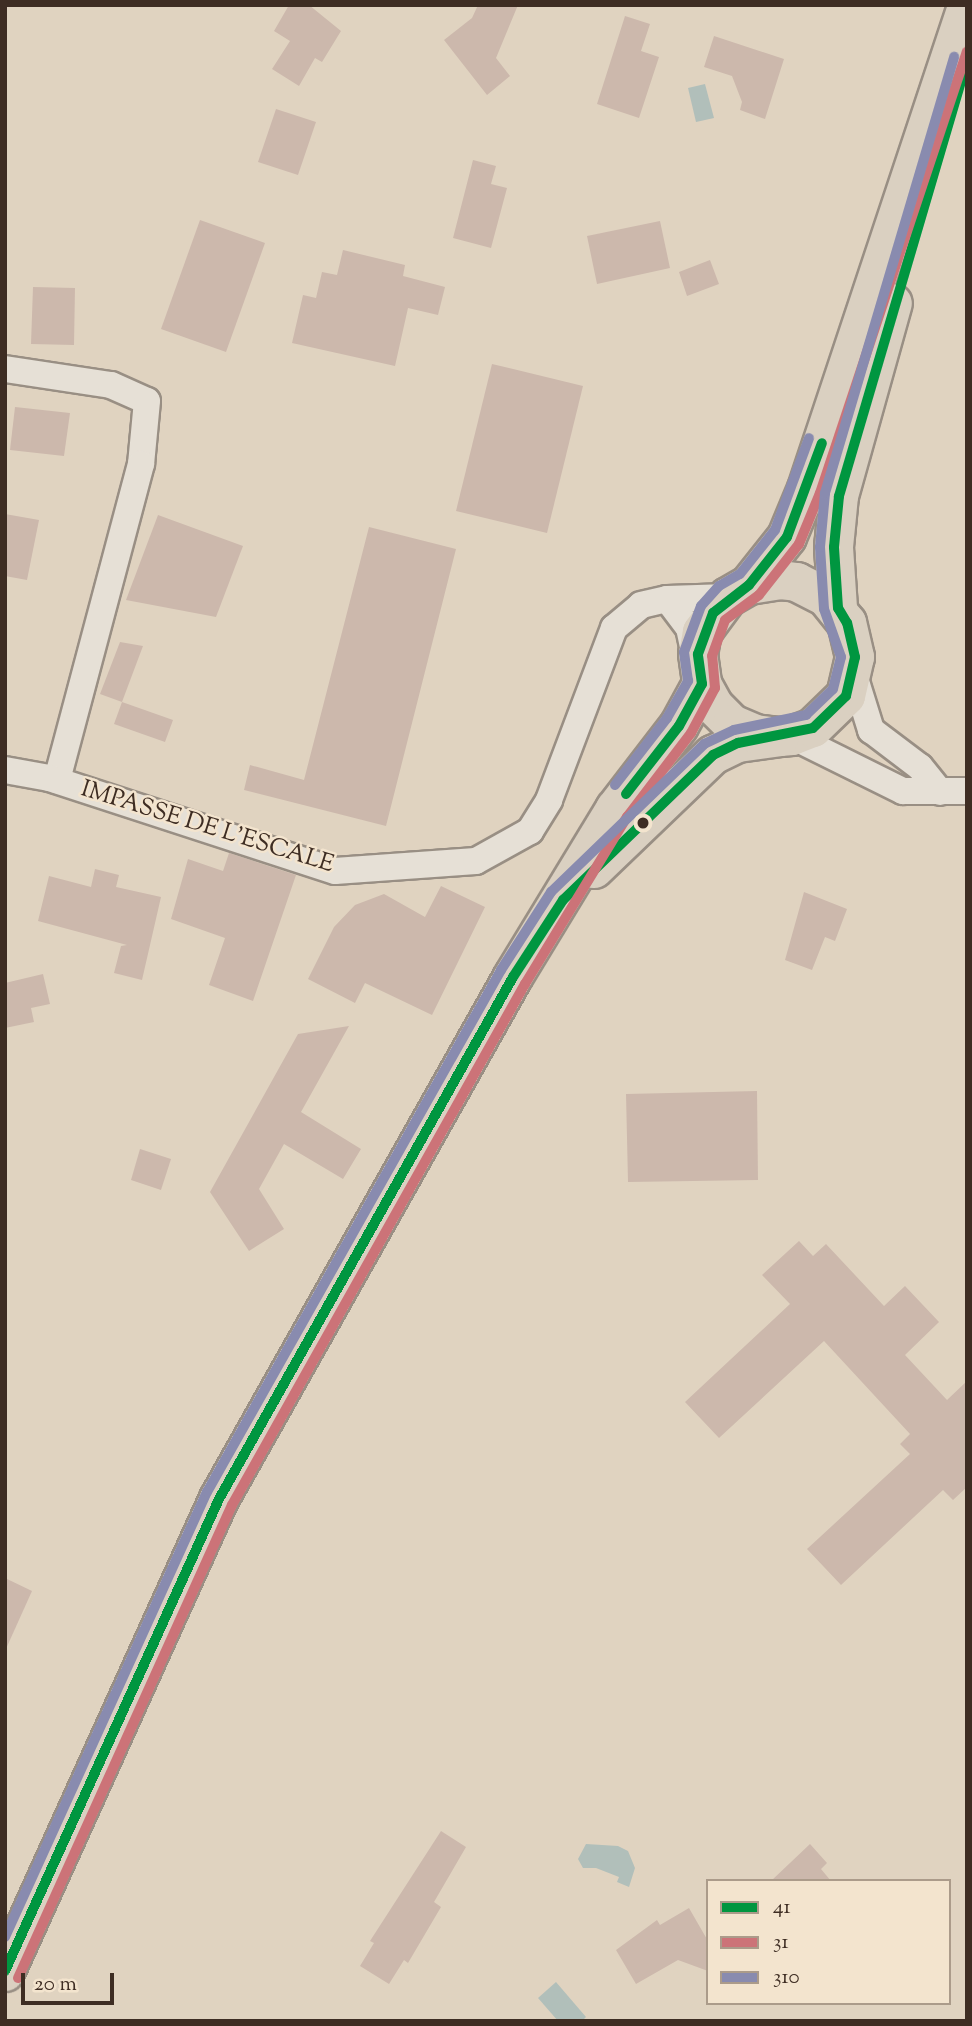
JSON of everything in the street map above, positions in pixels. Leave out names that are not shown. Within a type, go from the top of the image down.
[{"type":"main road","points":[[563,900],[713,755],[738,743],[786,737],[832,715],[854,675],[853,640],[838,608],[834,547],[839,496],[888,276],[967,6]]},
{"type":"main road","points":[[5,1972],[219,1499],[513,977],[563,900],[615,809],[679,726],[701,680],[702,632],[787,537],[888,276],[967,61]]},
{"type":"main road","points":[[738,591],[797,582],[838,608]]},
{"type":"main road","points":[[701,680],[714,706],[732,724],[755,734],[786,737]]},
{"type":"street","name":"IMPASSE DE L'ESCALE","points":[[5,369],[111,385],[147,401],[141,464],[57,780]]},
{"type":"street","name":"IMPASSE DE L'ESCALE","points":[[5,769],[57,780],[335,871],[475,860],[530,831],[549,800],[614,628],[641,606],[667,599],[738,591]]},
{"type":"street","points":[[667,599],[689,628],[701,680]]},
{"type":"street","points":[[854,675],[870,730],[920,767],[940,792]]},
{"type":"street","points":[[786,737],[903,791],[967,791]]},
{"type":"shaded area","points":[[705,84],[714,118],[696,122],[688,88]]},
{"type":"shaded area","points":[[586,1844],[618,1846],[628,1851],[635,1868],[629,1887],[617,1882],[619,1877],[596,1868],[583,1868],[578,1859]]},
{"type":"shaded area","points":[[556,1982],[586,2017],[582,2021],[558,2021],[538,1998]]},
{"type":"building","points":[[289,5],[309,5],[341,31],[322,62],[315,58],[299,86],[272,69],[290,41],[274,31]]},
{"type":"building","points":[[478,5],[518,5],[496,58],[510,76],[487,95],[444,40],[472,18]]},
{"type":"building","points":[[625,16],[650,24],[641,51],[659,57],[639,118],[597,104]]},
{"type":"building","points":[[714,36],[784,59],[765,119],[740,110],[742,102],[732,76],[704,67]]},
{"type":"building","points":[[276,109],[316,122],[298,175],[258,162]]},
{"type":"building","points":[[473,160],[496,166],[491,184],[507,188],[491,248],[453,238]]},
{"type":"building","points":[[200,220],[265,243],[226,352],[161,329]]},
{"type":"building","points":[[660,221],[670,268],[597,284],[587,236]]},
{"type":"building","points":[[343,250],[405,265],[403,276],[445,287],[438,315],[408,308],[395,366],[292,343],[303,295],[316,298],[322,272],[337,275]]},
{"type":"building","points":[[710,260],[719,284],[687,296],[679,272]]},
{"type":"building","points":[[33,287],[75,288],[74,345],[31,344]]},
{"type":"building","points":[[492,364],[583,386],[547,533],[456,511]]},
{"type":"building","points":[[15,407],[70,413],[64,456],[10,450]]},
{"type":"building","points":[[5,514],[39,520],[27,580],[5,576]]},
{"type":"building","points":[[158,515],[243,546],[216,617],[126,600]]},
{"type":"building","points":[[369,527],[456,549],[386,826],[244,790],[250,765],[304,780]]},
{"type":"building","points":[[120,642],[143,646],[122,702],[100,694]]},
{"type":"building","points":[[122,702],[173,720],[165,742],[114,724]]},
{"type":"building","points":[[229,853],[296,875],[253,1001],[209,985],[225,938],[171,919],[188,859],[223,871]]},
{"type":"building","points":[[95,869],[119,875],[116,887],[161,897],[142,980],[114,973],[121,946],[127,945],[38,921],[49,876],[91,887]]},
{"type":"building","points":[[441,886],[485,907],[432,1015],[365,983],[355,1003],[308,979],[334,927],[355,905],[384,894],[425,917]]},
{"type":"building","points":[[804,892],[847,909],[835,941],[825,937],[812,970],[785,960]]},
{"type":"building","points":[[43,974],[50,1004],[31,1008],[34,1022],[5,1028],[5,983]]},
{"type":"building","points":[[349,1026],[301,1112],[361,1149],[343,1179],[284,1144],[259,1189],[284,1229],[249,1251],[210,1192],[298,1034]]},
{"type":"building","points":[[757,1091],[758,1180],[628,1182],[626,1094]]},
{"type":"building","points":[[140,1149],[171,1159],[161,1190],[131,1180]]},
{"type":"building","points":[[799,1241],[813,1256],[826,1244],[884,1306],[905,1286],[939,1322],[905,1355],[947,1400],[967,1381],[967,1487],[953,1500],[943,1490],[841,1585],[807,1549],[910,1454],[900,1444],[910,1434],[824,1341],[719,1438],[685,1402],[790,1304],[762,1275]]},
{"type":"building","points":[[5,1578],[32,1591],[5,1651]]},
{"type":"building","points":[[441,1831],[466,1847],[434,1902],[441,1907],[408,1963],[404,1960],[389,1984],[360,1966],[374,1943],[370,1941]]},
{"type":"building","points":[[810,1844],[827,1863],[821,1869],[829,1879],[773,1879]]},
{"type":"building","points":[[689,1908],[706,1938],[706,1970],[678,1960],[636,1984],[616,1950],[657,1920],[660,1925]]},
{"type":"transit line","name":"31","points":[[18,1978],[232,1505],[525,984],[627,817],[691,733],[715,688],[712,656],[725,620],[759,595],[799,544],[820,493],[967,52]]},
{"type":"transit line","name":"310","points":[[5,1937],[207,1492],[501,970],[551,892],[704,744],[734,730],[806,715],[833,689],[841,657],[824,609],[820,547],[825,493],[954,57]]},
{"type":"transit line","name":"41","points":[[5,1971],[219,1499],[513,977],[563,900],[713,755],[738,743],[813,728],[846,696],[855,657],[847,623],[838,608],[834,547],[839,496],[967,62]]},
{"type":"transit line","name":"310","points":[[615,785],[667,718],[688,681],[684,652],[701,606],[719,586],[740,574],[775,530],[809,438]]},
{"type":"transit line","name":"41","points":[[626,794],[679,726],[702,684],[698,654],[713,613],[749,585],[787,537],[822,443]]}]
